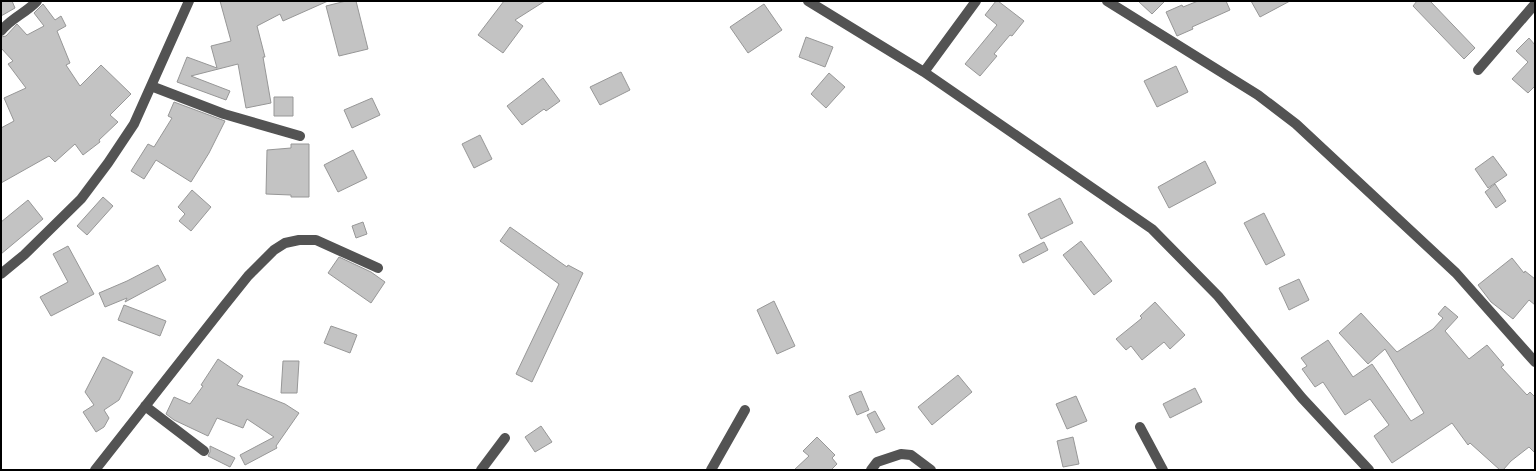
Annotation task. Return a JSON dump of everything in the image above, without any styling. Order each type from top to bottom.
[{"type":"street","points":[[1,31],[8,23],[31,8],[37,1]]},
{"type":"street","points":[[1,274],[24,256],[81,199],[134,124],[189,1]]},
{"type":"street","points":[[808,1],[924,72],[1152,228],[1218,296],[1302,398],[1369,470]]},
{"type":"street","points":[[924,72],[976,1]]},
{"type":"street","points":[[1107,1],[1258,95],[1296,124],[1456,273],[1535,362]]},
{"type":"street","points":[[1478,70],[1535,4]]},
{"type":"street","points":[[151,86],[224,114],[300,136]]},
{"type":"street","points":[[95,470],[243,282],[274,250],[285,243],[299,240],[316,240],[378,268]]},
{"type":"street","points":[[145,406],[204,450]]},
{"type":"street","points":[[711,470],[745,410]]},
{"type":"street","points":[[1140,427],[1163,470]]},
{"type":"street","points":[[481,470],[505,438]]},
{"type":"street","points":[[870,470],[877,462],[901,454],[911,455],[931,470]]},
{"type":"building","points":[[1,1],[12,1],[15,8],[1,16]]},
{"type":"building","points":[[220,1],[328,1],[283,21],[280,14],[257,26],[265,57],[263,57],[271,103],[246,108],[238,64],[191,76],[230,91],[226,100],[177,82],[187,57],[217,68],[211,46],[231,41]]},
{"type":"building","points":[[346,1],[356,1],[368,49],[339,56],[326,6]]},
{"type":"building","points":[[504,1],[545,1],[515,20],[523,26],[503,53],[478,35]]},
{"type":"building","points":[[996,1],[1024,21],[1012,36],[1010,35],[994,54],[997,56],[980,76],[965,64],[997,25],[985,15]]},
{"type":"building","points":[[1138,1],[1165,1],[1152,14]]},
{"type":"building","points":[[1198,1],[1226,1],[1230,10],[1192,27],[1193,29],[1177,36],[1166,12],[1182,5],[1183,7]]},
{"type":"building","points":[[1251,1],[1290,1],[1260,17]]},
{"type":"building","points":[[1417,1],[1430,1],[1475,48],[1464,59],[1413,6]]},
{"type":"building","points":[[43,4],[55,20],[61,16],[66,26],[57,31],[70,63],[66,65],[80,86],[101,65],[131,94],[110,115],[118,122],[99,140],[100,142],[83,155],[75,144],[55,162],[49,156],[1,183],[1,128],[14,121],[4,98],[26,88],[8,64],[13,61],[1,48],[1,37],[6,36],[17,24],[27,35],[44,26],[34,13]]},
{"type":"building","points":[[764,4],[782,30],[748,53],[730,27]]},
{"type":"building","points":[[806,37],[833,47],[825,67],[799,57]]},
{"type":"building","points":[[1529,38],[1535,45],[1535,86],[1528,93],[1512,79],[1528,62],[1516,51]]},
{"type":"building","points":[[1176,66],[1188,92],[1157,107],[1144,81]]},
{"type":"building","points":[[621,72],[630,90],[600,105],[590,87]]},
{"type":"building","points":[[829,73],[845,87],[826,108],[811,94]]},
{"type":"building","points":[[543,78],[560,101],[546,111],[544,109],[522,125],[507,106]]},
{"type":"building","points":[[274,97],[293,97],[293,116],[274,116]]},
{"type":"building","points":[[372,98],[380,115],[352,128],[344,110]]},
{"type":"building","points":[[174,102],[225,121],[209,153],[191,182],[156,160],[144,179],[131,171],[148,144],[154,147],[172,118],[168,116]]},
{"type":"building","points":[[480,135],[492,159],[474,168],[462,144]]},
{"type":"building","points":[[291,144],[309,144],[309,197],[291,197],[291,195],[266,194],[267,150],[291,148]]},
{"type":"building","points":[[353,150],[367,178],[338,192],[324,165]]},
{"type":"building","points":[[1493,156],[1507,175],[1488,188],[1475,169]]},
{"type":"building","points":[[1205,161],[1216,183],[1169,208],[1158,187]]},
{"type":"building","points":[[1495,184],[1506,201],[1496,208],[1485,192]]},
{"type":"building","points":[[192,190],[211,207],[191,231],[179,221],[185,214],[178,207]]},
{"type":"building","points":[[103,197],[113,206],[87,235],[77,226]]},
{"type":"building","points":[[1060,198],[1073,223],[1041,239],[1028,214]]},
{"type":"building","points":[[28,200],[43,219],[1,254],[1,222]]},
{"type":"building","points":[[1264,213],[1285,255],[1266,265],[1244,223]]},
{"type":"building","points":[[363,222],[367,234],[356,238],[352,226]]},
{"type":"building","points":[[510,227],[567,267],[568,265],[583,273],[532,382],[516,374],[559,284],[500,241]]},
{"type":"building","points":[[1081,241],[1112,281],[1094,295],[1063,255]]},
{"type":"building","points":[[1044,242],[1048,250],[1023,263],[1019,255]]},
{"type":"building","points":[[68,246],[94,294],[51,316],[40,297],[68,282],[53,254]]},
{"type":"building","points":[[339,257],[371,272],[385,282],[371,303],[328,273]]},
{"type":"building","points":[[1512,258],[1524,273],[1525,271],[1535,279],[1535,305],[1529,300],[1513,319],[1491,302],[1478,285]]},
{"type":"building","points":[[158,265],[166,280],[125,302],[127,298],[105,307],[99,293]]},
{"type":"building","points":[[1299,279],[1309,300],[1289,310],[1279,288]]},
{"type":"building","points":[[774,301],[795,346],[777,354],[757,310]]},
{"type":"building","points":[[1155,302],[1185,335],[1170,349],[1164,342],[1142,360],[1131,346],[1126,350],[1116,339],[1142,318],[1140,316]]},
{"type":"building","points":[[124,305],[166,321],[160,336],[118,320]]},
{"type":"building","points":[[1445,306],[1458,317],[1445,331],[1469,359],[1487,345],[1504,365],[1501,367],[1527,395],[1530,392],[1535,397],[1535,453],[1529,447],[1511,461],[1503,470],[1500,470],[1470,443],[1468,445],[1452,423],[1392,463],[1374,436],[1389,425],[1370,399],[1345,415],[1323,382],[1315,387],[1302,369],[1307,366],[1301,358],[1328,340],[1353,377],[1372,364],[1411,421],[1424,413],[1385,349],[1368,364],[1339,333],[1361,313],[1397,352],[1433,329],[1443,318],[1438,314]]},
{"type":"building","points":[[331,326],[357,335],[350,353],[324,343]]},
{"type":"building","points":[[103,357],[133,372],[119,400],[104,410],[109,418],[104,427],[96,432],[83,412],[94,405],[85,392]]},
{"type":"building","points":[[218,359],[243,376],[237,385],[285,404],[299,413],[276,446],[277,448],[245,465],[240,455],[274,437],[247,419],[243,428],[217,418],[208,436],[174,420],[166,414],[174,397],[190,404],[203,386],[201,385]]},
{"type":"building","points":[[283,361],[299,361],[297,393],[281,393]]},
{"type":"building","points":[[958,375],[972,392],[932,425],[918,407]]},
{"type":"building","points":[[1195,388],[1202,402],[1170,418],[1163,404]]},
{"type":"building","points":[[861,391],[869,410],[857,415],[849,396]]},
{"type":"building","points":[[1076,396],[1087,421],[1067,429],[1056,404]]},
{"type":"building","points":[[875,411],[885,429],[876,433],[867,415]]},
{"type":"building","points":[[541,426],[552,442],[535,452],[525,437]]},
{"type":"building","points":[[817,437],[835,455],[832,458],[837,464],[831,470],[794,470],[809,456],[803,451]]},
{"type":"building","points":[[1073,437],[1079,464],[1063,467],[1057,441]]},
{"type":"building","points":[[210,446],[235,458],[230,467],[208,456]]}]
